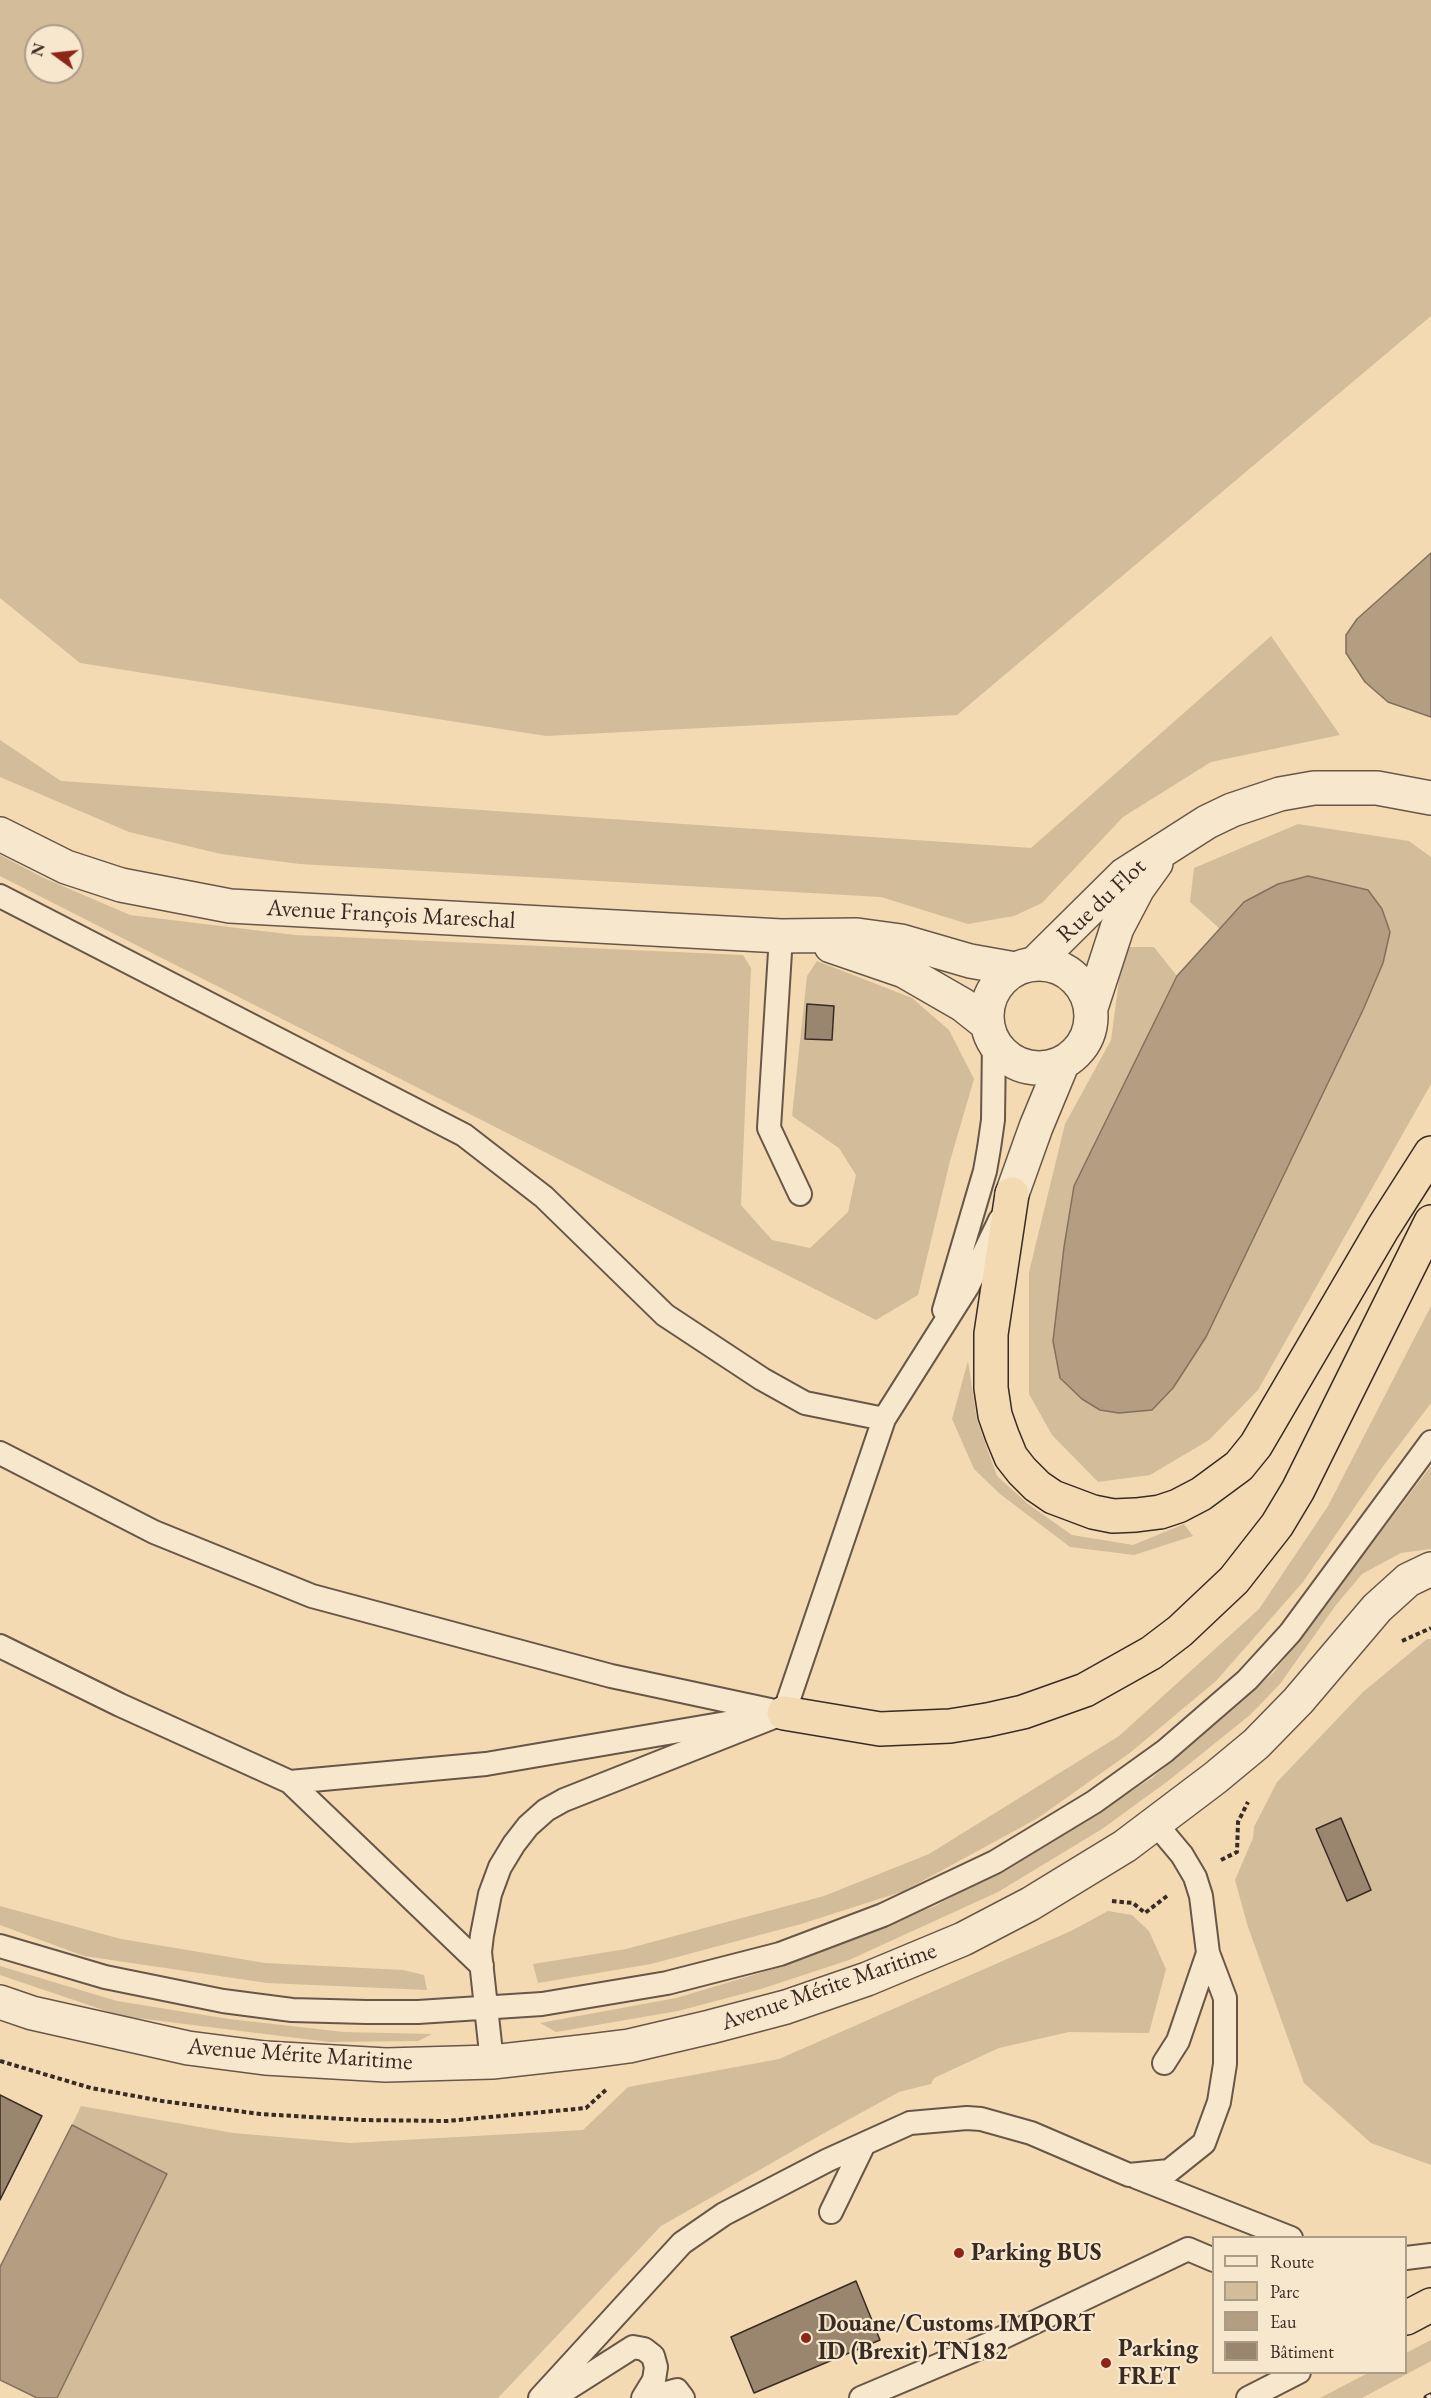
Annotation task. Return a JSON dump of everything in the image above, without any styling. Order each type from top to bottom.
[{"type":"highway","points":[[1012,1194],[991,1334],[991,1388],[995,1415],[1002,1435],[1011,1456],[1022,1470],[1037,1486],[1053,1497],[1093,1512],[1113,1516],[1136,1515],[1160,1512],[1178,1506],[1222,1480],[1245,1459],[1272,1420],[1383,1228],[1431,1153]]},
{"type":"highway","points":[[784,1713],[880,1729],[950,1726],[987,1720],[1023,1712],[1085,1690],[1151,1653],[1180,1631],[1234,1580],[1277,1525],[1293,1499],[1431,1222]]},
{"type":"highway","points":[[1407,2317],[1431,2305]]},
{"type":"street","name":"Rue du Flot","points":[[1025,966],[1141,862],[1207,822],[1232,810],[1280,794],[1343,787],[1377,788],[1431,798]]},
{"type":"street","name":"Avenue François Mareschal","points":[[0,834],[66,867],[92,876],[159,894],[230,906],[788,936],[839,933],[880,938],[982,964],[1025,966]]},
{"type":"street","name":"Rue du Flot","points":[[1091,1008],[1100,975],[1122,917],[1150,870],[1173,843]]},
{"type":"street","name":"Avenue François Mareschal","points":[[788,936],[832,946],[904,971],[963,1005],[990,1033]]},
{"type":"street","points":[[1054,965],[1071,975],[1084,989],[1091,1008],[1090,1027],[1078,1050],[1063,1062],[1044,1068],[1024,1066],[1007,1057],[990,1033],[988,1004],[992,992],[1000,981],[1025,966],[1054,965]]},
{"type":"street","points":[[1012,1194],[1063,1062]]},
{"type":"street","name":"Avenue Mérite Maritime","points":[[0,2002],[32,2013],[111,2032],[224,2054],[346,2064],[423,2065],[492,2062],[590,2051],[648,2041],[786,2007],[934,1953],[1030,1904],[1117,1851],[1156,1824],[1256,1744],[1298,1701],[1366,1620],[1408,1580],[1431,1569]]},
{"type":"street","points":[[1395,1592],[1412,1589],[1431,1592]]},
{"type":"lane","points":[[0,896],[464,1135],[544,1197],[665,1315],[762,1379],[805,1403],[884,1419]]},
{"type":"lane","points":[[788,936],[769,1128],[800,1194]]},
{"type":"lane","points":[[933,1343],[958,1266],[989,1148],[993,1119],[990,1033]]},
{"type":"lane","points":[[492,2062],[481,1959],[484,1917],[501,1867],[521,1835],[546,1810],[564,1800],[784,1713],[884,1419],[968,1286],[1012,1194]]},
{"type":"lane","points":[[0,1946],[105,1977],[257,2006],[325,2012],[418,2012],[542,2004],[632,1990],[711,1974],[780,1954],[883,1915],[955,1882],[1033,1840],[1094,1802],[1165,1751],[1247,1680],[1290,1633],[1431,1442]]},
{"type":"lane","points":[[0,1453],[154,1532],[312,1596],[611,1676],[784,1713]]},
{"type":"lane","points":[[0,1646],[120,1705],[290,1782],[481,1959]]},
{"type":"lane","points":[[290,1782],[486,1764],[784,1713]]},
{"type":"lane","points":[[1129,2175],[1169,2171],[1204,2143],[1220,2102],[1225,2064],[1224,1998],[1208,1953],[1201,1896],[1195,1876],[1182,1855],[1156,1824]]},
{"type":"lane","points":[[1164,2063],[1178,2041],[1208,1953]]},
{"type":"lane","points":[[540,2398],[682,2243],[724,2214],[828,2160],[910,2124],[967,2118],[981,2119],[1031,2133],[1129,2175],[1287,2236]]},
{"type":"lane","points":[[831,2212],[864,2144]]},
{"type":"lane","points":[[861,2398],[989,2344],[1188,2249],[1212,2259]]},
{"type":"lane","points":[[1407,2258],[1431,2255]]},
{"type":"lane","points":[[553,2398],[633,2347],[644,2349],[653,2356],[656,2367],[654,2380],[643,2398]]},
{"type":"lane","points":[[1248,2398],[1297,2374]]},
{"type":"lane","points":[[648,2398],[677,2390],[683,2398]]},
{"type":"path","points":[[0,2061],[91,2088]]},
{"type":"green space","points":[[0,0],[1431,0],[1431,316],[957,715],[546,736],[80,663],[0,598]]},
{"type":"green space","points":[[1271,636],[1340,735],[1211,762],[1123,817],[1042,903],[1014,916],[968,924],[881,897],[300,864],[221,854],[129,832],[0,777],[0,740],[61,781],[1031,848]]},
{"type":"green space","points":[[1298,824],[1409,841],[1431,857],[1431,1084],[1258,1390],[1209,1440],[1150,1475],[1098,1482],[1052,1435],[1029,1394],[1029,1272],[1065,1124],[1111,1040],[1121,965],[1130,947],[1154,947],[1177,976],[1220,929],[1190,902],[1194,868]]},
{"type":"green space","points":[[0,855],[44,878],[130,915],[295,935],[743,955],[751,968],[741,1205],[772,1240],[810,1248],[848,1212],[856,1175],[839,1148],[792,1116],[807,976],[817,961],[912,998],[949,1030],[974,1079],[950,1161],[918,1295],[876,1320],[0,876]]},
{"type":"green space","points":[[1431,1306],[1431,1403],[1381,1469],[1303,1582],[1216,1681],[1131,1752],[1038,1818],[904,1891],[801,1924],[651,1964],[538,1983],[533,1964],[626,1949],[824,1896],[929,1854],[1119,1736],[1259,1609],[1328,1506]]},
{"type":"green space","points":[[968,1361],[977,1420],[997,1476],[1028,1504],[1072,1535],[1133,1545],[1184,1524],[1193,1536],[1134,1555],[1070,1547],[1000,1494],[974,1469],[952,1419]]},
{"type":"green space","points":[[1431,1466],[1431,1549],[1401,1553],[1362,1574],[1336,1605],[1280,1684],[1250,1715],[1168,1781],[1102,1829],[998,1892],[849,1960],[761,1989],[678,2011],[556,2032],[540,2023],[676,1998],[770,1970],[935,1906],[1026,1857],[1152,1778],[1274,1672]]},
{"type":"green space","points":[[1427,1639],[1431,1639],[1431,2165],[1371,2143],[1304,2083],[1248,1927],[1235,1880],[1253,1838],[1254,1827],[1277,1782],[1363,1692]]},
{"type":"green space","points":[[0,1906],[121,1939],[265,1963],[403,1970],[424,1975],[427,1990],[267,1983],[84,1956],[0,1925]]},
{"type":"green space","points":[[1108,1911],[1132,1915],[1149,1931],[1166,1969],[1149,2033],[1069,2032],[999,2048],[934,2078],[931,2084],[899,2092],[826,2132],[661,2226],[498,2398],[57,2398],[167,2175],[72,2125],[81,2106],[233,2133],[350,2143],[583,2130],[628,2087],[779,2059],[1071,1931]]},
{"type":"green space","points":[[0,1966],[117,2001],[229,2019],[344,2032],[432,2034],[418,2041],[329,2042],[121,2016],[0,1975]]},
{"type":"green space","points":[[1431,2340],[1431,2361],[1407,2374],[1407,2352]]},
{"type":"green space","points":[[1366,2374],[1407,2374],[1362,2398],[1320,2398]]},
{"type":"water","points":[[1431,553],[1431,717],[1388,702],[1365,682],[1346,653],[1346,635],[1357,619]]},
{"type":"water","points":[[1308,876],[1368,890],[1382,909],[1390,932],[1383,963],[1363,1010],[1206,1337],[1173,1388],[1152,1410],[1119,1413],[1100,1410],[1082,1399],[1060,1378],[1053,1341],[1074,1186],[1177,976],[1244,902],[1278,884]]},
{"type":"water","points":[[72,2125],[167,2174],[57,2398],[37,2398],[0,2380],[0,2267]]},
{"type":"building","points":[[807,1004],[834,1006],[832,1040],[805,1039]]},
{"type":"building","points":[[1341,1818],[1371,1890],[1347,1901],[1316,1829]]},
{"type":"building","points":[[0,2095],[42,2116],[0,2200]]},
{"type":"building","name":"Douane/Customs IMPORT ID (Brexit) TN182","points":[[856,2281],[880,2340],[754,2393],[731,2337]]},
{"type":"railway","points":[[1427,2398],[1431,2396]]},
{"type":"place","name":"Parking BUS","points":[[959,2253]]},
{"type":"place","name":"Douane/Customs IMPORT ID (Brexit) TN182","points":[[806,2338]]},
{"type":"place","name":"Parking FRET","points":[[1106,2363]]}]
